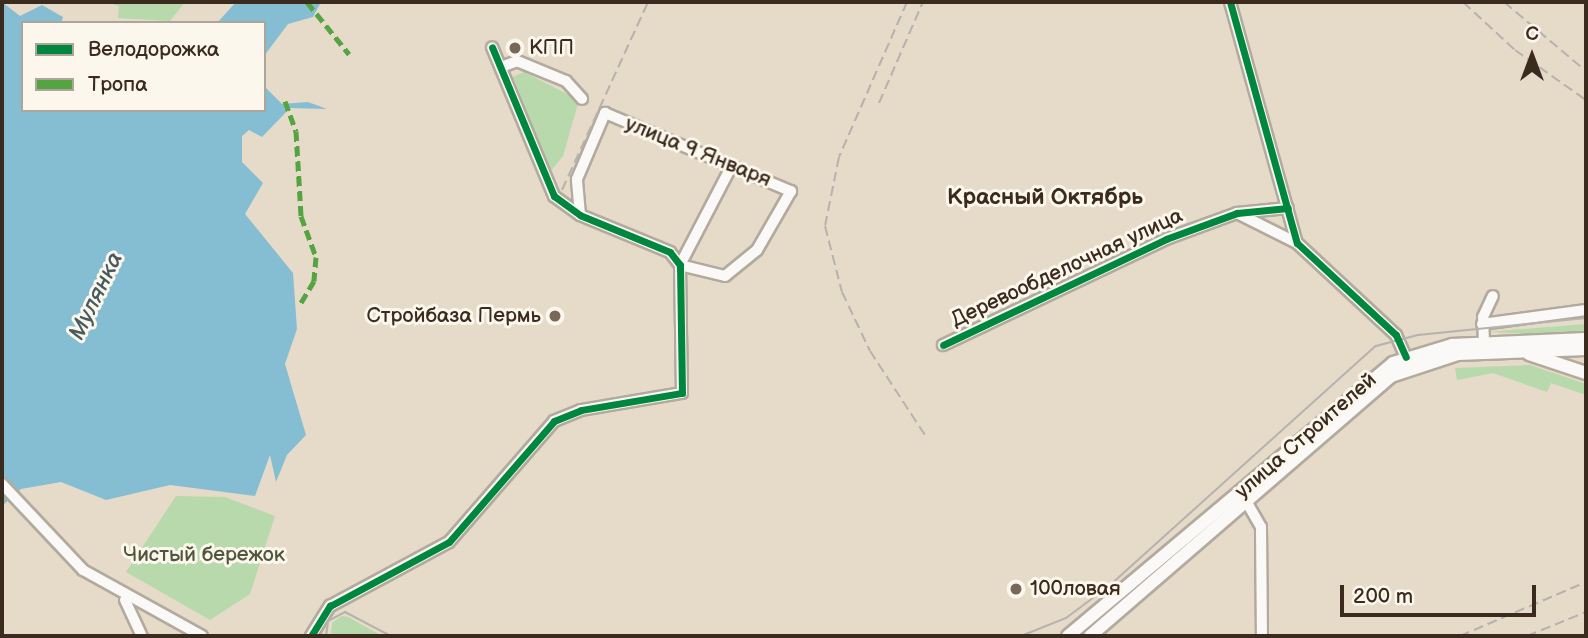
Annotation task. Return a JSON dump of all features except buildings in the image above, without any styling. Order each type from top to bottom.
[{"type":"main road","name":"улица Строителей","points":[[1068,636],[1160,564],[1360,384],[1408,362],[1484,343],[1586,340]]},
{"type":"main road","name":"улица Строителей","points":[[1090,636],[1359,399],[1408,362],[1458,354],[1586,349]]},
{"type":"main road","points":[[1519,351],[1586,373]]},
{"type":"street","points":[[1230,2],[1297,243]]},
{"type":"street","points":[[492,47],[504,66],[545,182],[580,215],[670,253],[680,265]]},
{"type":"street","points":[[504,66],[515,60],[566,81],[582,99]]},
{"type":"street","name":"улица 9 Января","points":[[580,215],[577,179],[605,113],[730,169],[791,191],[757,250],[722,277],[680,265]]},
{"type":"street","points":[[312,636],[330,606],[449,542],[554,421],[581,410],[677,398],[684,380],[680,265],[730,169]]},
{"type":"street","name":"Деревообделочная улица","points":[[943,345],[1114,262],[1237,213],[1288,208]]},
{"type":"street","points":[[1237,213],[1297,243],[1396,335],[1408,362]]},
{"type":"street","points":[[1484,343],[1482,324],[1493,296]]},
{"type":"street","points":[[1482,324],[1586,310]]},
{"type":"street","points":[[2,484],[68,558],[108,586],[134,609],[142,636]]},
{"type":"street","points":[[1246,500],[1261,527],[1262,636]]},
{"type":"street","points":[[108,586],[202,636]]},
{"type":"green space","points":[[107,2],[185,2],[170,21],[118,18],[119,6]]},
{"type":"green space","points":[[524,72],[579,100],[563,156],[550,172],[513,77]]},
{"type":"green space","points":[[1586,324],[1586,330],[1557,335],[1487,332]]},
{"type":"green space","points":[[1530,365],[1586,384],[1586,395],[1551,383],[1547,392],[1493,373],[1457,380],[1455,368]]},
{"type":"green space","name":"Чистый бережок","points":[[176,496],[225,497],[275,516],[250,594],[210,620],[126,572]]},
{"type":"green space","points":[[342,616],[382,636],[331,636],[332,623]]},
{"type":"water","name":"Мулянка","points":[[2,2],[20,16],[42,5],[63,17],[62,21],[21,21],[21,112],[266,112],[266,88],[282,104],[308,102],[327,109],[290,108],[262,137],[249,130],[242,136],[242,162],[263,183],[245,214],[293,273],[297,329],[285,364],[306,435],[287,455],[276,482],[270,455],[255,496],[170,485],[106,500],[61,482],[21,489],[2,506]]},
{"type":"water","points":[[236,2],[321,2],[313,17],[288,24],[266,53],[266,21],[219,21]]},
{"type":"tram line","points":[[1021,636],[1066,618],[1109,586],[1376,346],[1418,335],[1586,318]]},
{"type":"tram line","points":[[326,636],[328,621],[345,612],[391,636]]},
{"type":"railway","points":[[562,190],[648,2]]},
{"type":"railway","points":[[907,2],[839,157],[825,226],[842,292],[870,351],[925,435]]},
{"type":"railway","points":[[879,103],[923,2]]},
{"type":"railway","points":[[1463,2],[1515,50],[1586,100]]},
{"type":"railway","points":[[1504,2],[1586,71]]},
{"type":"railway","points":[[1460,636],[1586,582]]},
{"type":"railway","points":[[1527,636],[1586,612]]},
{"type":"marked path","points":[[307,2],[349,54]]},
{"type":"marked path","points":[[285,101],[296,131],[301,216],[316,257],[314,281],[301,303]]},
{"type":"cycle path","points":[[1230,2],[1297,243],[1396,335],[1406,357]]},
{"type":"cycle path","points":[[311,636],[330,606],[449,542],[554,421],[581,410],[682,393],[680,265],[670,252],[580,215],[554,196],[492,47]]},
{"type":"cycle path","points":[[943,345],[1166,239],[1237,213],[1288,208]]},
{"type":"place","name":"КПП","points":[[515,48]]},
{"type":"place","name":"Стройбаза Пермь","points":[[555,316]]},
{"type":"place","name":"100ловая","points":[[1016,589]]},
{"type":"district","name":"Красный Октябрь","points":[[1045,197]]}]
